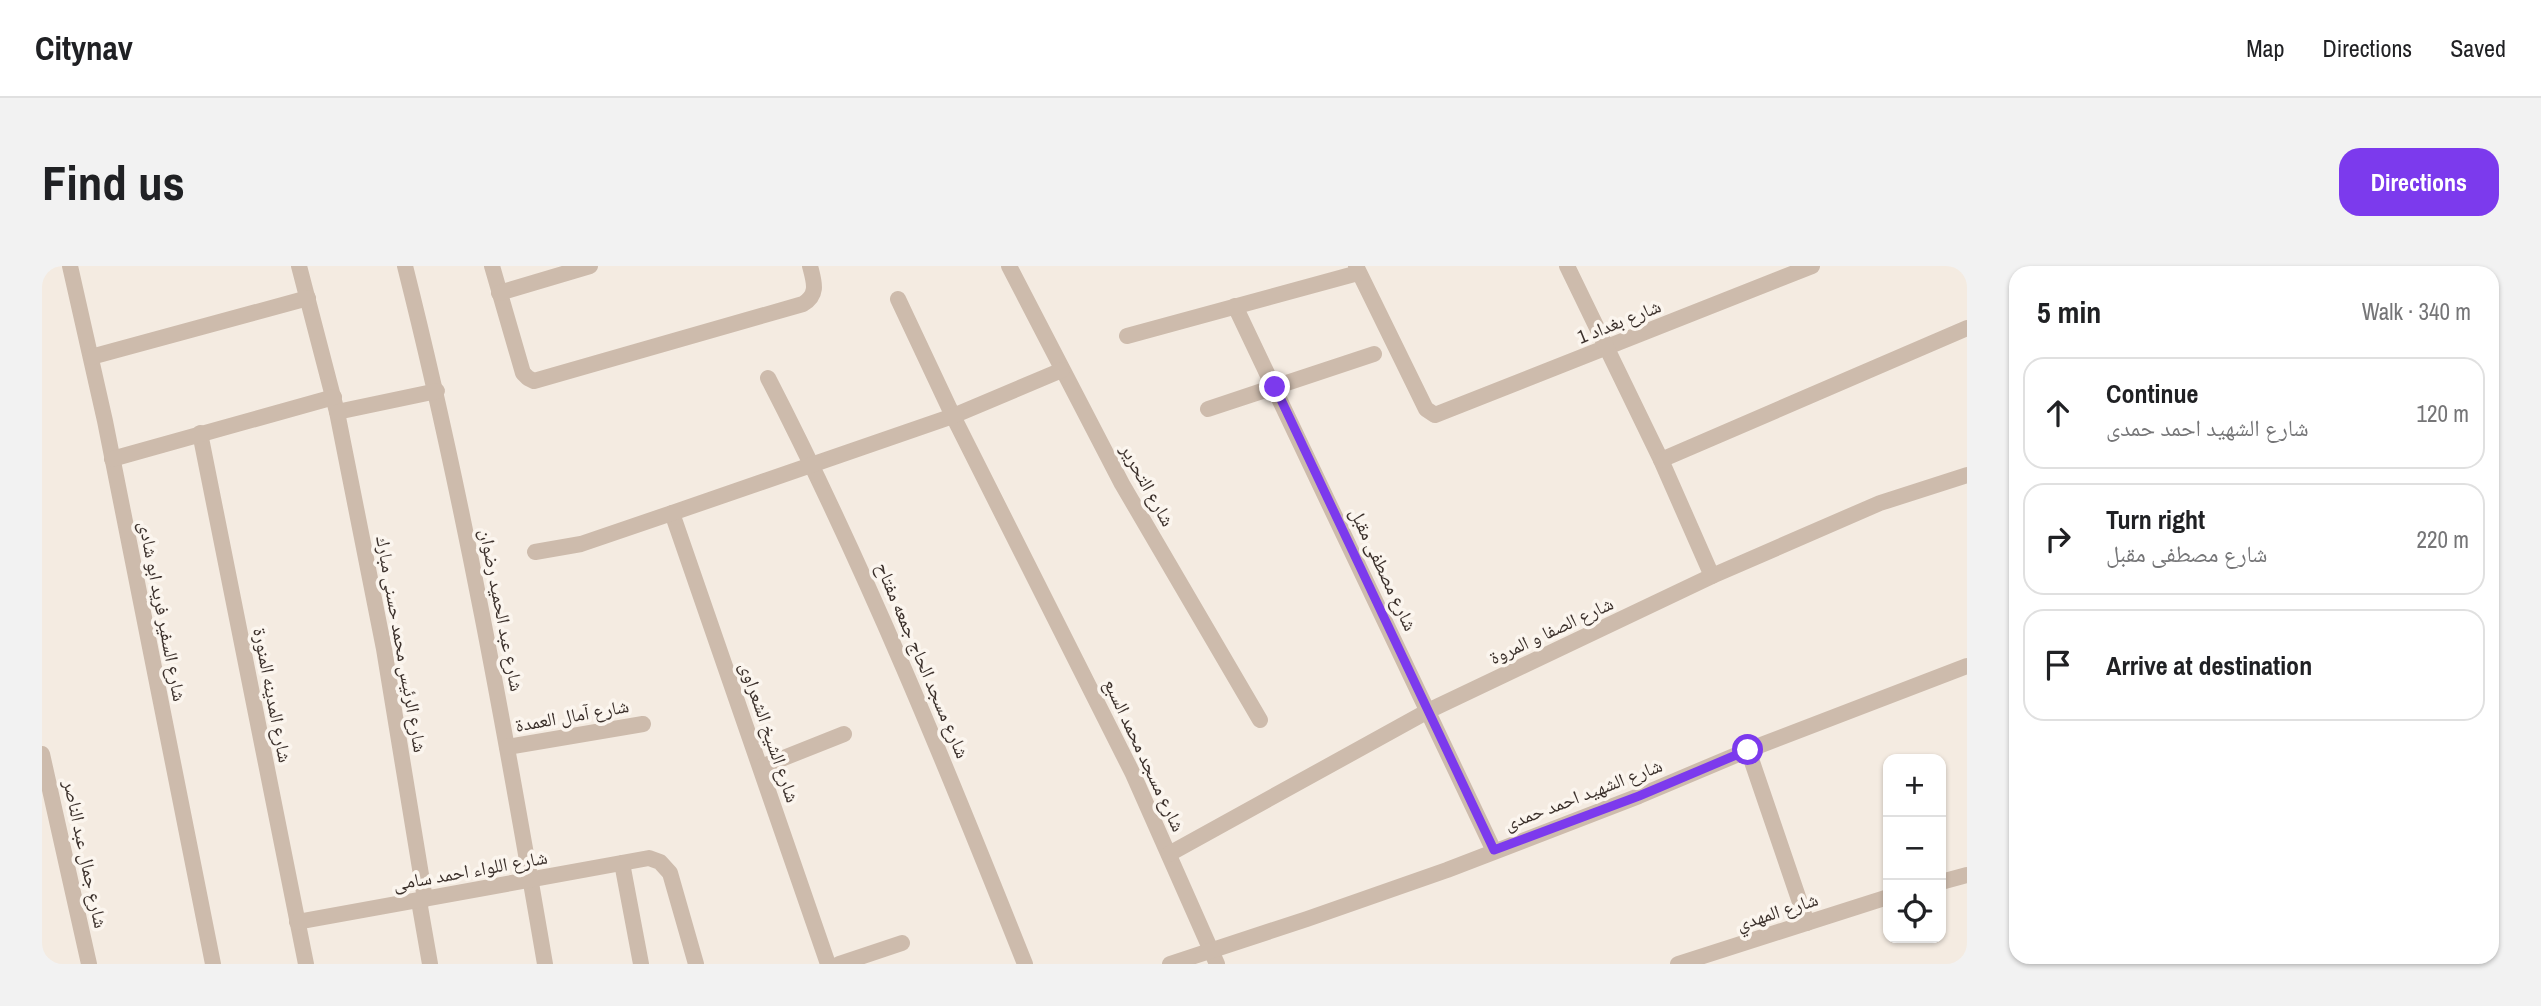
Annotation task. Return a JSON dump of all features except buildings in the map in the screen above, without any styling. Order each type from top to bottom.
[{"type":"street","name":"شارع السفير فريد ابو شادى","points":[[70,266],[112,459],[213,964]]},
{"type":"street","name":"شارع الرئيس محمد حسنى مبارك","points":[[299,266],[336,405],[384,649],[430,964]]},
{"type":"street","name":"شارع عبد الحميد رضوان","points":[[405,266],[437,391],[507,747],[545,964]]},
{"type":"street","points":[[492,266],[523,373],[534,381],[803,304],[809,300],[816,286],[810,266]]},
{"type":"street","points":[[499,293],[590,266]]},
{"type":"street","name":"شارع التحرير","points":[[1009,266],[1122,484],[1260,720]]},
{"type":"street","points":[[1567,266],[1661,460],[1712,576]]},
{"type":"street","name":"شارع بغداد 1","points":[[1357,269],[1426,409],[1435,415],[1812,266]]},
{"type":"street","points":[[1127,336],[1357,269]]},
{"type":"street","points":[[91,357],[308,299]]},
{"type":"street","name":"شارع مسجد محمد السبع","points":[[898,299],[953,416],[1133,774],[1214,958]]},
{"type":"street","name":"شارع مصطفى مقبل","points":[[1235,306],[1494,850]]},
{"type":"street","points":[[1661,460],[1967,328]]},
{"type":"street","points":[[1208,410],[1374,354]]},
{"type":"street","points":[[535,552],[581,544],[953,416],[1062,370]]},
{"type":"street","name":"شارع مسجد الحاج جمعه مفتاح","points":[[768,378],[812,464],[909,679],[1025,964]]},
{"type":"street","points":[[112,459],[200,433],[336,405],[437,391]]},
{"type":"street","name":"شارع المدينه المنورة","points":[[200,433],[306,964]]},
{"type":"street","name":"شارع الصفا و المروة","points":[[1168,855],[1428,711],[1712,576],[1880,503],[1967,475]]},
{"type":"street","name":"شارع الشيخ الشعراوى","points":[[672,513],[828,964]]},
{"type":"street","name":"شارع الشهيد احمد حمدى","points":[[1170,964],[1214,958],[1639,796],[1748,750],[1967,666]]},
{"type":"street","name":"شارع آمال العمدة","points":[[507,747],[643,724]]},
{"type":"street","points":[[761,767],[844,734]]},
{"type":"street","points":[[1748,750],[1807,923]]},
{"type":"street","name":"شارع جمال عبد الناصر","points":[[42,754],[89,964]]},
{"type":"street","name":"شارع اللواء احمد سامى","points":[[297,922],[649,858],[660,862],[670,873],[696,964]]},
{"type":"street","points":[[622,863],[640,964]]},
{"type":"street","points":[[1946,881],[1967,875]]},
{"type":"street","name":"شارع المهدي","points":[[1678,964],[1883,899]]},
{"type":"street","points":[[839,964],[902,943]]},
{"type":"route","points":[[1275,387],[1494,850],[1639,796],[1748,750]]}]
